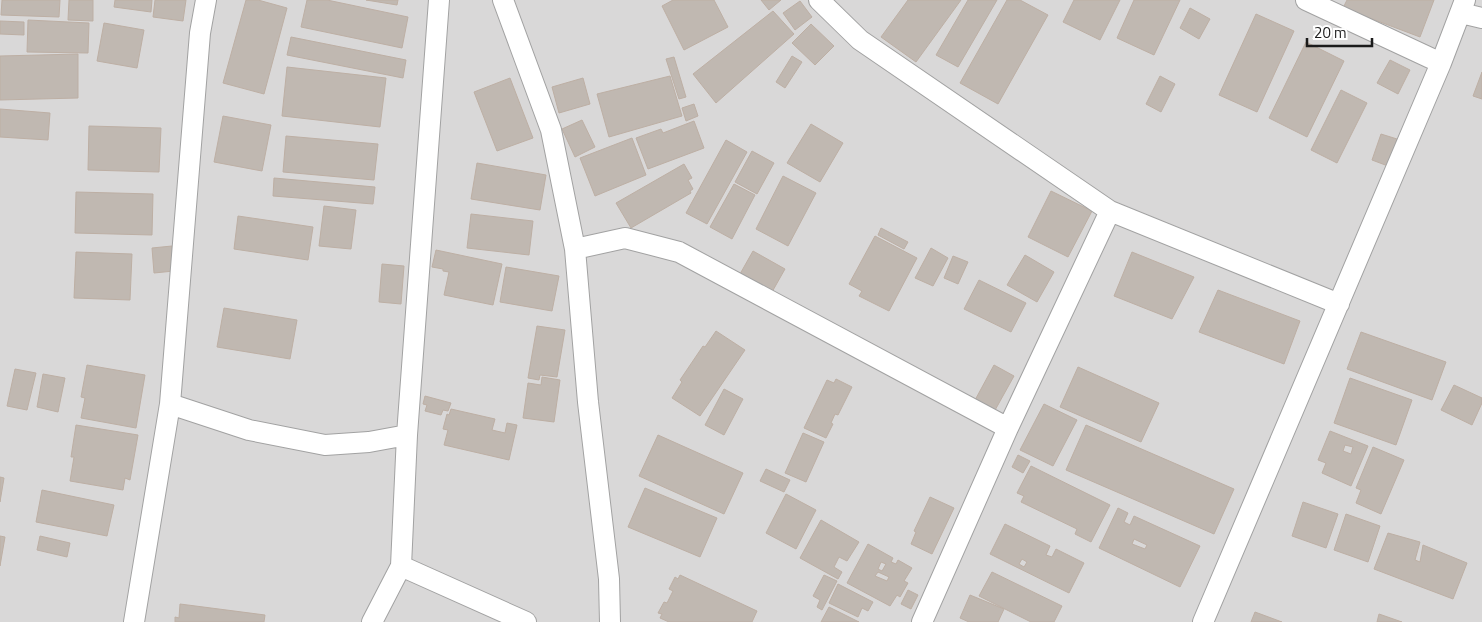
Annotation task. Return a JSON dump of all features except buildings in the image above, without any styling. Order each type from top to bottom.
[{"type":"street","points":[[134,622],[170,404],[200,33],[206,0]]},
{"type":"street","points":[[372,622],[401,566],[407,435],[439,0]]},
{"type":"street","points":[[502,0],[550,130],[576,249],[588,402],[609,579],[610,622]]},
{"type":"street","points":[[819,0],[860,40],[1110,211],[1339,304]]},
{"type":"street","points":[[1306,0],[1441,63]]},
{"type":"street","points":[[1203,622],[1441,63],[1463,6],[1482,18]]},
{"type":"street","points":[[922,622],[1008,428],[1110,211]]},
{"type":"street","points":[[576,249],[625,238],[679,252],[1008,428]]},
{"type":"street","points":[[170,404],[248,430],[325,445],[369,442],[407,435]]},
{"type":"street","points":[[401,566],[526,622]]},
{"type":"shaded area","points":[[0,0],[1482,0],[1482,622],[0,622]]}]
